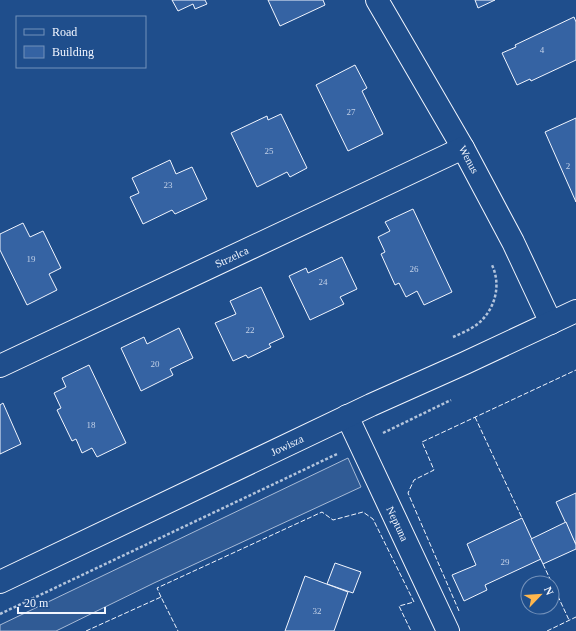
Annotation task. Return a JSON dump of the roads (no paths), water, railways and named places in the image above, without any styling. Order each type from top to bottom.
[{"type":"street","name":"Wenus","points":[[378,0],[463,148],[513,242],[552,323]]},
{"type":"street","name":"Strzelca","points":[[0,366],[463,148]]},
{"type":"street","name":"Jowisza","points":[[0,582],[347,416],[576,311]]},
{"type":"street","name":"Neptuna","points":[[347,416],[448,631]]}]
